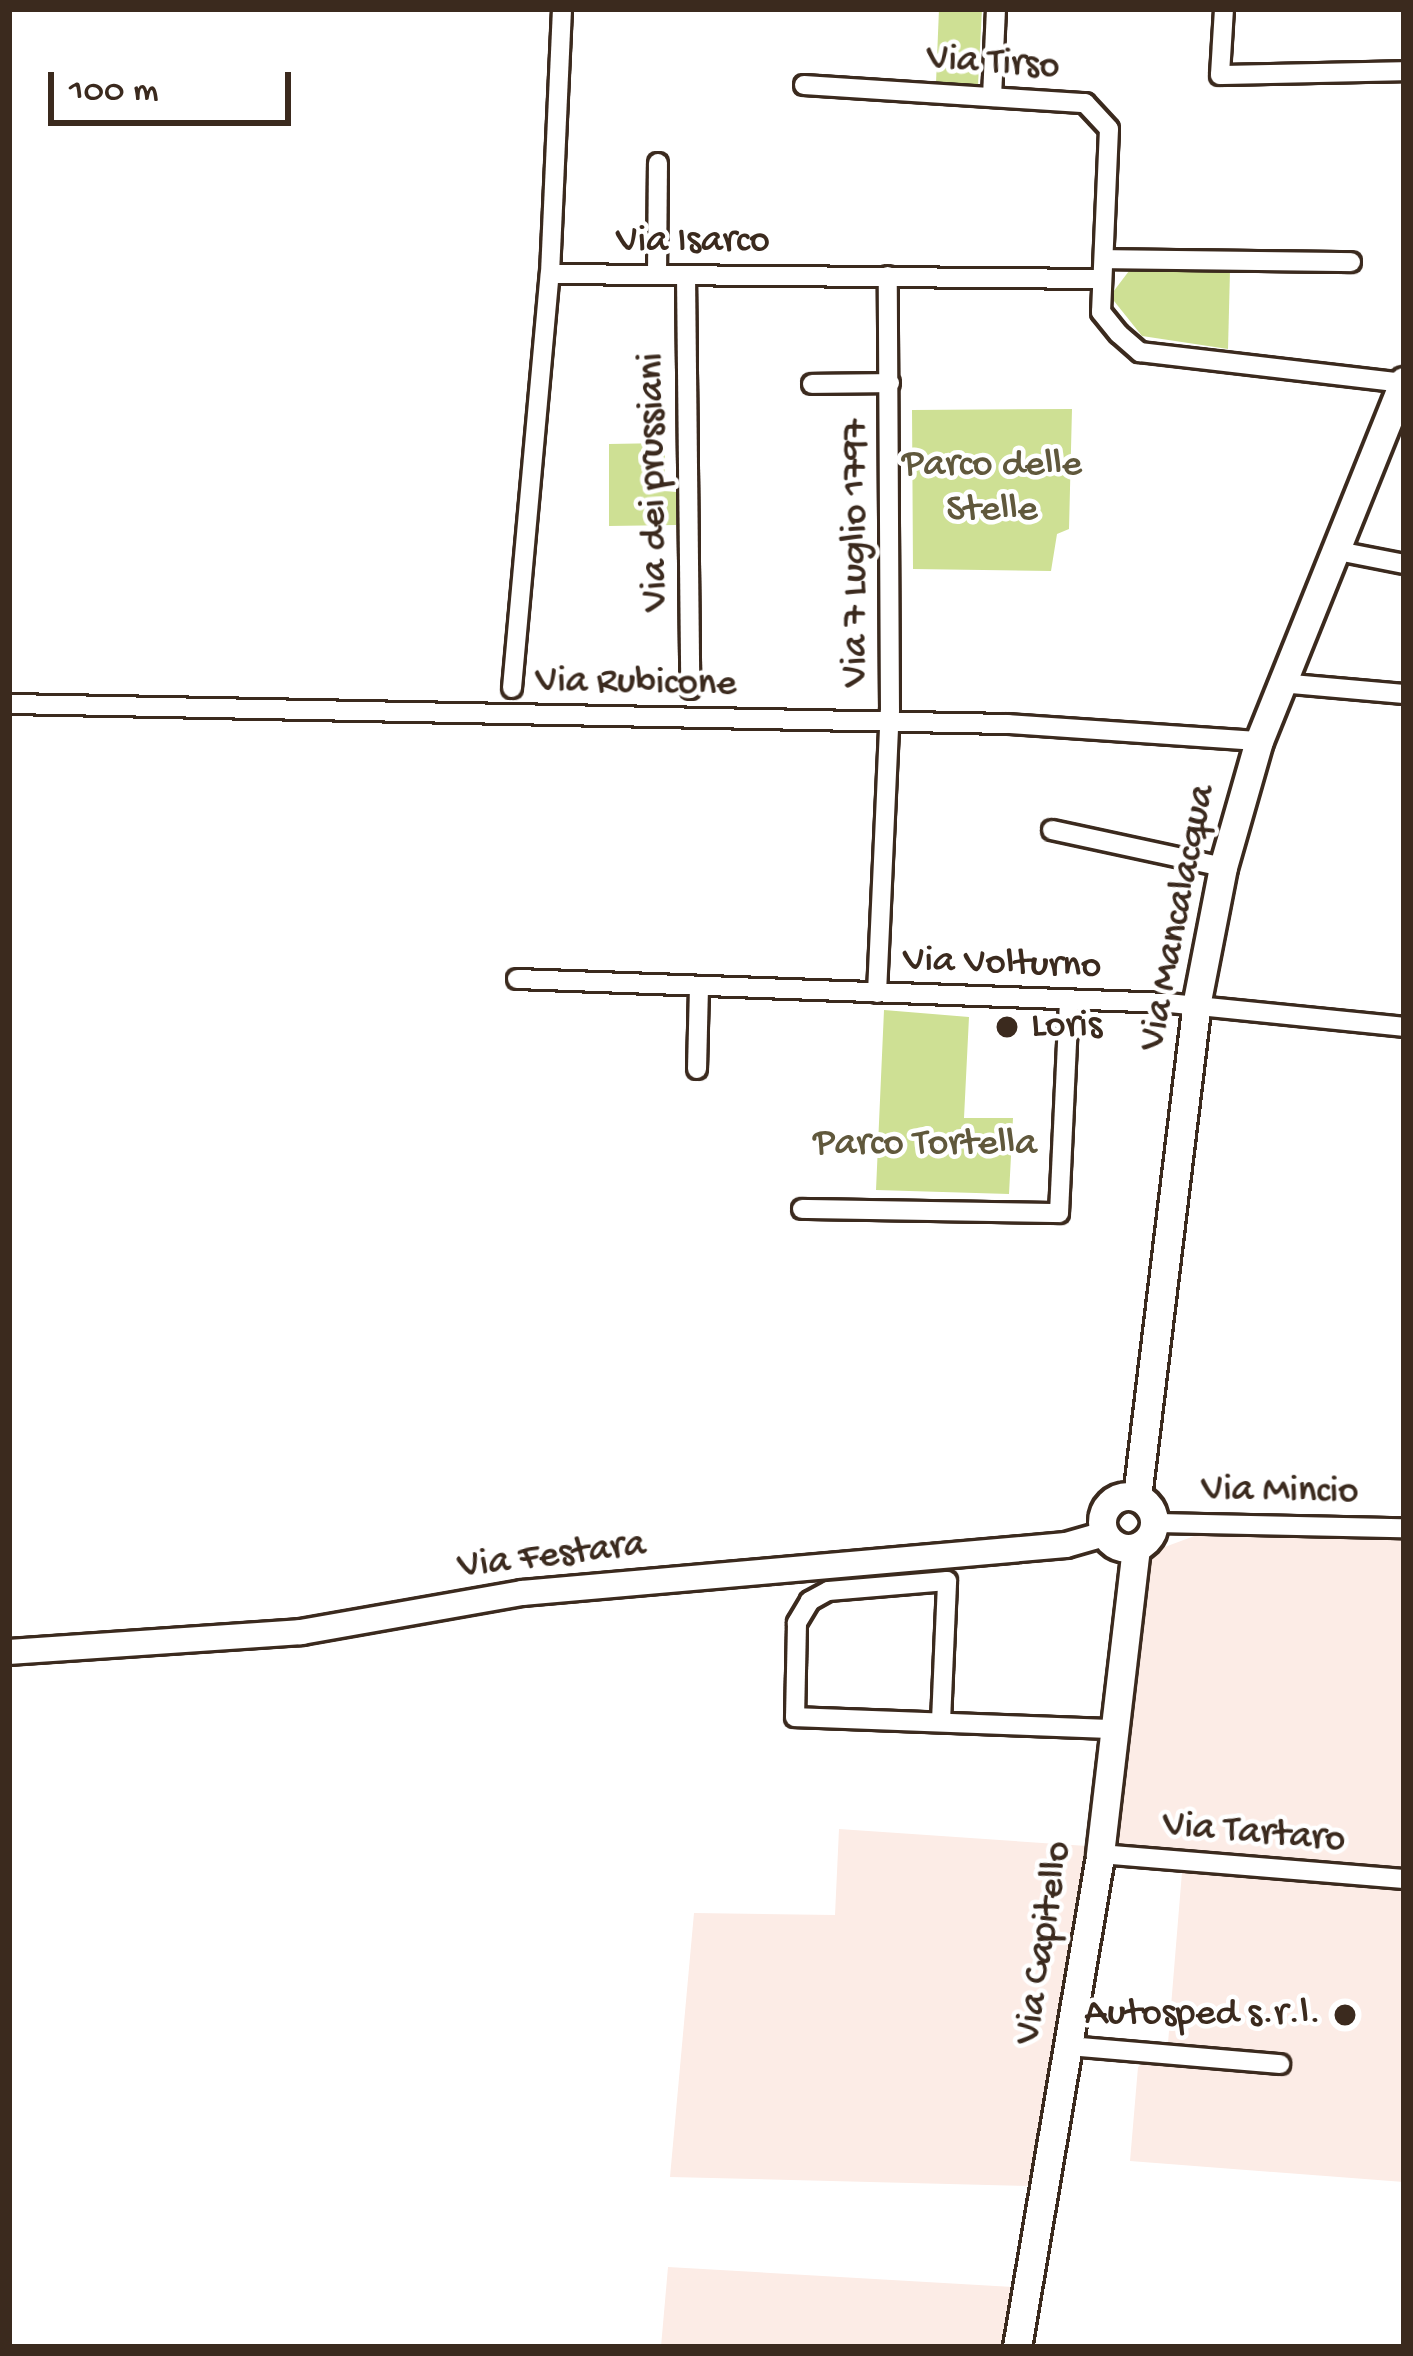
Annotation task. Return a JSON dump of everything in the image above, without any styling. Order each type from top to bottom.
[{"type":"main road","name":"Via Mancalacqua","points":[[1137,1497],[1196,1006],[1222,867],[1258,741],[1404,382]]},
{"type":"main road","points":[[1137,1497],[1155,1523],[1136,1548],[1117,1546],[1104,1534],[1105,1510],[1137,1497]]},
{"type":"main road","name":"Via Capitello","points":[[1017,2347],[1100,1854],[1136,1548]]},
{"type":"street","points":[[512,688],[550,274],[562,9]]},
{"type":"street","points":[[992,97],[996,9]]},
{"type":"street","points":[[1224,9],[1220,75],[1404,71]]},
{"type":"street","name":"Via Tirso","points":[[804,86],[1084,103],[1103,118],[1104,259]]},
{"type":"street","points":[[657,275],[658,163]]},
{"type":"street","points":[[1351,262],[1104,259],[1101,312],[1140,352],[1404,382]]},
{"type":"street","name":"Via Isarco","points":[[550,274],[1102,279]]},
{"type":"street","name":"Via dei prussiani","points":[[686,275],[690,689]]},
{"type":"street","name":"Via 7 Luglio 1797","points":[[889,276],[890,723]]},
{"type":"street","name":"Via 7 Luglio 1797","points":[[812,384],[890,383]]},
{"type":"street","points":[[1338,551],[1404,564]]},
{"type":"street","points":[[1281,683],[1404,694]]},
{"type":"street","name":"Via Rubicone","points":[[11,704],[890,723],[1258,741]]},
{"type":"street","name":"Via Volturno","points":[[877,993],[890,723]]},
{"type":"street","points":[[1052,830],[1222,867]]},
{"type":"street","name":"Via Volturno","points":[[517,979],[1196,1006],[1404,1027]]},
{"type":"street","points":[[697,1069],[700,986]]},
{"type":"street","points":[[802,1209],[1059,1213],[1069,1000]]},
{"type":"street","name":"Via Mincio","points":[[1155,1523],[1404,1528]]},
{"type":"street","name":"Via Festara","points":[[9,1652],[301,1632],[522,1592],[1066,1545],[1104,1534]]},
{"type":"street","points":[[941,1721],[947,1581],[828,1591],[810,1601],[797,1623],[795,1717],[1114,1729]]},
{"type":"street","name":"Via Tartaro","points":[[1100,1854],[1404,1879]]},
{"type":"street","points":[[1069,2046],[1280,2064]]},
{"type":"shaded area","points":[[1197,1535],[1404,1539],[1404,2182],[1130,2161],[1138,2067],[1168,2043],[1182,1872],[1112,1842],[1144,1580],[1154,1551]]},
{"type":"shaded area","points":[[839,1829],[1087,1846],[1031,2186],[670,2177],[694,1913],[835,1915]]},
{"type":"shaded area","points":[[668,2267],[1013,2287],[1001,2347],[661,2347]]},
{"type":"green space","points":[[939,9],[982,9],[978,85],[936,83]]},
{"type":"green space","points":[[1132,267],[1230,270],[1228,349],[1142,336],[1110,296]]},
{"type":"green space","name":"Parco delle Stelle","points":[[1072,409],[1069,529],[1057,534],[1051,571],[913,569],[912,410]]},
{"type":"green space","points":[[665,443],[665,491],[676,492],[676,525],[609,526],[609,444]]},
{"type":"green space","name":"Parco Tortella","points":[[884,1010],[969,1017],[964,1118],[1013,1118],[1009,1194],[876,1190]]},
{"type":"place","name":"Loris","points":[[1007,1027]]},
{"type":"place","name":"Autosped s.r.l.","points":[[1345,2015]]}]
